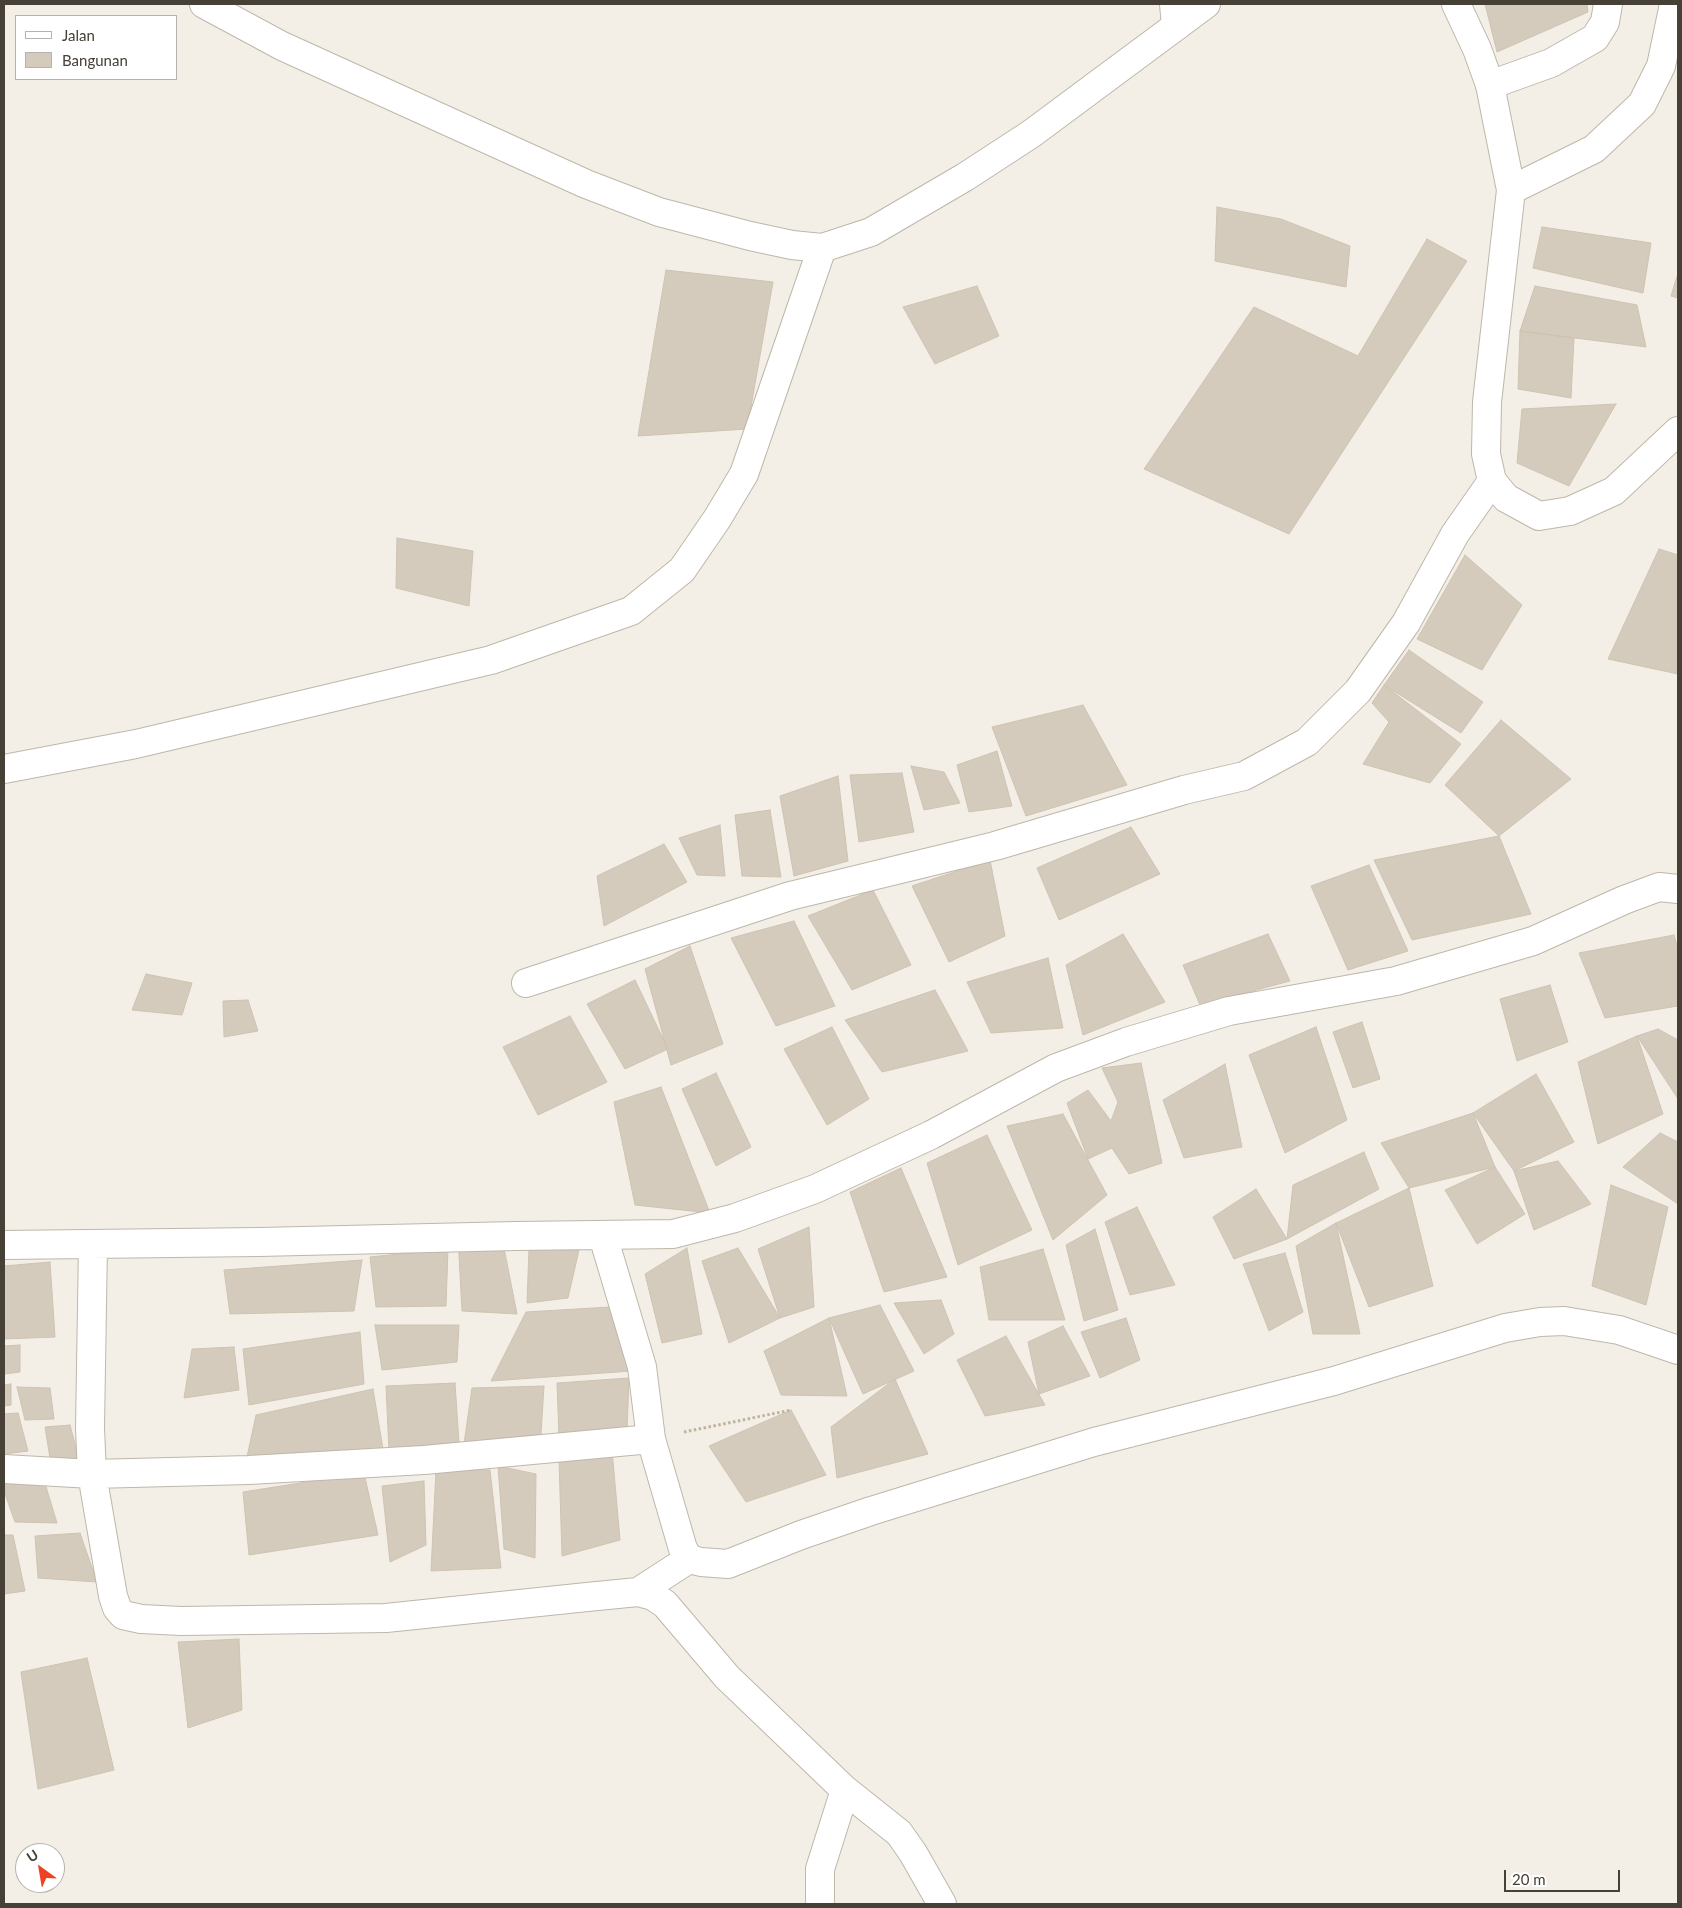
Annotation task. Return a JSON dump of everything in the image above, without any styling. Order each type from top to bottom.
[{"type":"street","points":[[204,4],[282,46],[586,184],[659,212],[792,245],[822,248],[871,232],[965,177],[1031,134],[1175,15],[1206,4]]},
{"type":"street","points":[[1456,4],[1477,49],[1490,85],[1511,190],[1487,402],[1486,454],[1492,481],[1506,498],[1539,516],[1570,511],[1614,491],[1678,431]]},
{"type":"street","points":[[1490,85],[1551,63],[1595,38],[1605,22],[1608,4]]},
{"type":"street","points":[[1511,190],[1594,149],[1642,104],[1661,66],[1674,4]]},
{"type":"street","points":[[4,768],[136,744],[491,660],[631,611],[682,570],[717,519],[744,474],[822,248]]},
{"type":"street","points":[[526,983],[790,896],[995,846],[1184,790],[1244,776],[1307,742],[1358,691],[1406,623],[1455,534],[1492,481]]},
{"type":"street","points":[[4,1245],[673,1234],[735,1218],[815,1189],[931,1135],[1056,1068],[1126,1042],[1229,1011],[1396,981],[1533,941],[1624,900],[1659,887],[1678,889]]},
{"type":"street","points":[[603,1236],[642,1367],[652,1438],[683,1549],[689,1559],[701,1562],[728,1564],[801,1535],[862,1514],[1094,1442],[1334,1381],[1505,1328],[1540,1322],[1564,1321],[1620,1330],[1678,1350]]},
{"type":"street","points":[[93,1244],[90,1428],[92,1474],[110,1577],[117,1608],[123,1615],[141,1619],[181,1621],[386,1618],[638,1592],[653,1596],[665,1604],[727,1677],[845,1790],[899,1833],[913,1852],[942,1904]]},
{"type":"street","points":[[4,1469],[92,1474],[249,1470],[424,1460],[652,1438]]},
{"type":"street","points":[[638,1592],[689,1559]]},
{"type":"street","points":[[820,1904],[820,1868],[845,1790]]},
{"type":"path","points":[[652,1438],[791,1410]]},
{"type":"building","points":[[1485,4],[1587,4],[1588,12],[1497,52]]},
{"type":"building","points":[[1217,207],[1281,219],[1350,246],[1346,287],[1215,261]]},
{"type":"building","points":[[1542,227],[1651,243],[1643,293],[1533,268]]},
{"type":"building","points":[[1427,239],[1467,261],[1289,534],[1144,469],[1254,307],[1358,356]]},
{"type":"building","points":[[666,270],[773,282],[747,429],[638,436]]},
{"type":"building","points":[[1678,273],[1678,298],[1671,296]]},
{"type":"building","points":[[977,286],[999,336],[935,364],[903,307]]},
{"type":"building","points":[[1535,286],[1637,305],[1646,347],[1520,331]]},
{"type":"building","points":[[1520,331],[1574,338],[1571,398],[1518,389]]},
{"type":"building","points":[[1616,404],[1569,486],[1517,463],[1522,409]]},
{"type":"building","points":[[397,538],[473,551],[469,606],[396,588]]},
{"type":"building","points":[[1659,549],[1678,555],[1678,674],[1608,659]]},
{"type":"building","points":[[1465,555],[1522,605],[1482,670],[1417,639]]},
{"type":"building","points":[[1409,650],[1483,702],[1461,733],[1384,685]]},
{"type":"building","points":[[1384,685],[1461,744],[1430,783],[1363,764],[1389,722],[1372,703]]},
{"type":"building","points":[[1083,705],[1127,785],[1026,816],[992,727]]},
{"type":"building","points":[[1501,720],[1571,779],[1499,836],[1445,785]]},
{"type":"building","points":[[997,751],[1012,806],[969,812],[957,765]]},
{"type":"building","points":[[911,766],[944,772],[960,803],[924,810]]},
{"type":"building","points":[[902,773],[914,832],[859,842],[850,775]]},
{"type":"building","points":[[838,776],[848,861],[794,876],[780,796]]},
{"type":"building","points":[[770,810],[781,877],[742,876],[735,815]]},
{"type":"building","points":[[720,825],[725,876],[697,875],[679,838]]},
{"type":"building","points":[[1131,827],[1160,874],[1059,920],[1037,868]]},
{"type":"building","points":[[1499,836],[1531,914],[1412,940],[1374,860]]},
{"type":"building","points":[[664,844],[687,882],[604,926],[597,876]]},
{"type":"building","points":[[990,860],[1005,936],[949,962],[912,886]]},
{"type":"building","points":[[1369,865],[1408,951],[1348,970],[1311,886]]},
{"type":"building","points":[[873,890],[911,965],[852,990],[808,916]]},
{"type":"building","points":[[794,921],[835,1006],[776,1026],[731,938]]},
{"type":"building","points":[[1123,934],[1165,1002],[1083,1035],[1066,965]]},
{"type":"building","points":[[1268,934],[1290,981],[1200,1005],[1183,965]]},
{"type":"building","points":[[1674,935],[1678,949],[1678,1006],[1605,1018],[1579,953]]},
{"type":"building","points":[[690,946],[723,1044],[671,1065],[645,969]]},
{"type":"building","points":[[1048,958],[1063,1028],[991,1033],[967,982]]},
{"type":"building","points":[[146,974],[192,983],[182,1015],[132,1010]]},
{"type":"building","points":[[635,980],[668,1049],[625,1069],[587,1004]]},
{"type":"building","points":[[1550,985],[1568,1042],[1517,1061],[1500,999]]},
{"type":"building","points":[[935,990],[968,1051],[882,1072],[845,1020]]},
{"type":"building","points":[[248,1000],[258,1031],[224,1037],[223,1001]]},
{"type":"building","points":[[570,1016],[607,1082],[538,1115],[503,1047]]},
{"type":"building","points":[[1362,1022],[1380,1079],[1353,1088],[1333,1032]]},
{"type":"building","points":[[832,1027],[869,1099],[827,1125],[784,1049]]},
{"type":"building","points":[[1316,1027],[1347,1120],[1285,1153],[1249,1055]]},
{"type":"building","points":[[1658,1029],[1678,1040],[1678,1099],[1637,1036]]},
{"type":"building","points":[[1637,1036],[1663,1114],[1598,1144],[1578,1062]]},
{"type":"building","points":[[1141,1063],[1162,1163],[1129,1174],[1112,1148],[1088,1159],[1067,1103],[1088,1090],[1111,1121],[1118,1102],[1102,1068]]},
{"type":"building","points":[[1225,1064],[1242,1147],[1184,1158],[1163,1100]]},
{"type":"building","points":[[716,1073],[751,1147],[716,1166],[682,1089]]},
{"type":"building","points":[[1536,1074],[1574,1142],[1514,1171],[1473,1113]]},
{"type":"building","points":[[661,1087],[710,1213],[635,1205],[614,1102]]},
{"type":"building","points":[[1473,1113],[1495,1167],[1409,1188],[1381,1143]]},
{"type":"building","points":[[1063,1114],[1107,1195],[1053,1240],[1007,1126]]},
{"type":"building","points":[[1660,1133],[1678,1142],[1678,1204],[1623,1167]]},
{"type":"building","points":[[987,1135],[1032,1230],[958,1265],[927,1163]]},
{"type":"building","points":[[1364,1152],[1379,1189],[1287,1239],[1293,1185]]},
{"type":"building","points":[[1558,1161],[1591,1204],[1534,1230],[1514,1171]]},
{"type":"building","points":[[1495,1167],[1525,1214],[1477,1244],[1445,1190]]},
{"type":"building","points":[[901,1168],[947,1277],[884,1292],[850,1192]]},
{"type":"building","points":[[1611,1185],[1668,1207],[1646,1305],[1592,1286]]},
{"type":"building","points":[[1409,1188],[1433,1286],[1369,1307],[1336,1223]]},
{"type":"building","points":[[1256,1189],[1287,1239],[1234,1259],[1213,1217]]},
{"type":"building","points":[[1137,1207],[1175,1285],[1130,1295],[1105,1222]]},
{"type":"building","points":[[1336,1223],[1360,1334],[1313,1334],[1296,1246]]},
{"type":"building","points":[[809,1227],[814,1307],[780,1318],[758,1249]]},
{"type":"building","points":[[1095,1229],[1118,1310],[1084,1321],[1066,1245]]},
{"type":"building","points":[[458,1237],[503,1243],[517,1314],[462,1311]]},
{"type":"building","points":[[687,1248],[702,1334],[662,1343],[645,1274]]},
{"type":"building","points":[[738,1248],[780,1318],[729,1343],[702,1261]]},
{"type":"building","points":[[448,1249],[446,1306],[376,1307],[370,1257]]},
{"type":"building","points":[[529,1249],[579,1250],[568,1298],[527,1303]]},
{"type":"building","points":[[1043,1249],[1065,1320],[989,1320],[980,1267]]},
{"type":"building","points":[[1285,1253],[1303,1312],[1269,1331],[1243,1264]]},
{"type":"building","points":[[362,1260],[354,1311],[230,1314],[224,1270]]},
{"type":"building","points":[[50,1262],[55,1337],[4,1339],[4,1266]]},
{"type":"building","points":[[941,1300],[954,1334],[924,1354],[894,1303]]},
{"type":"building","points":[[880,1305],[914,1371],[863,1394],[829,1318]]},
{"type":"building","points":[[610,1307],[632,1371],[491,1381],[526,1312]]},
{"type":"building","points":[[829,1318],[847,1396],[781,1395],[764,1351]]},
{"type":"building","points":[[1126,1318],[1140,1360],[1100,1378],[1081,1332]]},
{"type":"building","points":[[375,1325],[459,1325],[457,1362],[382,1370]]},
{"type":"building","points":[[1063,1326],[1090,1376],[1039,1394],[1028,1342]]},
{"type":"building","points":[[360,1332],[364,1384],[249,1405],[243,1349]]},
{"type":"building","points":[[1006,1336],[1045,1405],[985,1416],[957,1360]]},
{"type":"building","points":[[20,1345],[20,1372],[4,1374],[4,1346]]},
{"type":"building","points":[[234,1347],[239,1390],[184,1398],[192,1349]]},
{"type":"building","points":[[629,1378],[627,1431],[559,1437],[557,1383]]},
{"type":"building","points":[[895,1379],[928,1454],[837,1478],[831,1427]]},
{"type":"building","points":[[455,1383],[459,1443],[389,1451],[386,1386]]},
{"type":"building","points":[[11,1384],[11,1405],[4,1406],[4,1385]]},
{"type":"building","points":[[544,1386],[541,1434],[464,1444],[472,1388]]},
{"type":"building","points":[[17,1387],[50,1388],[54,1419],[25,1420]]},
{"type":"building","points":[[373,1389],[383,1449],[247,1457],[256,1415]]},
{"type":"building","points":[[791,1410],[826,1475],[746,1502],[709,1446]]},
{"type":"building","points":[[18,1413],[28,1451],[4,1454],[4,1414]]},
{"type":"building","points":[[70,1425],[79,1459],[50,1458],[45,1427]]},
{"type":"building","points":[[612,1450],[620,1540],[562,1556],[559,1460]]},
{"type":"building","points":[[498,1466],[536,1474],[535,1558],[504,1549]]},
{"type":"building","points":[[436,1470],[490,1470],[501,1568],[431,1571]]},
{"type":"building","points":[[364,1473],[378,1535],[249,1555],[243,1492]]},
{"type":"building","points":[[44,1480],[57,1523],[15,1522],[4,1491],[4,1481]]},
{"type":"building","points":[[424,1481],[426,1545],[390,1562],[382,1486]]},
{"type":"building","points":[[80,1533],[97,1582],[38,1578],[35,1536]]},
{"type":"building","points":[[4,1535],[13,1535],[25,1591],[4,1594]]},
{"type":"building","points":[[239,1639],[242,1710],[188,1728],[178,1642]]},
{"type":"building","points":[[87,1658],[114,1770],[38,1789],[21,1672]]}]
